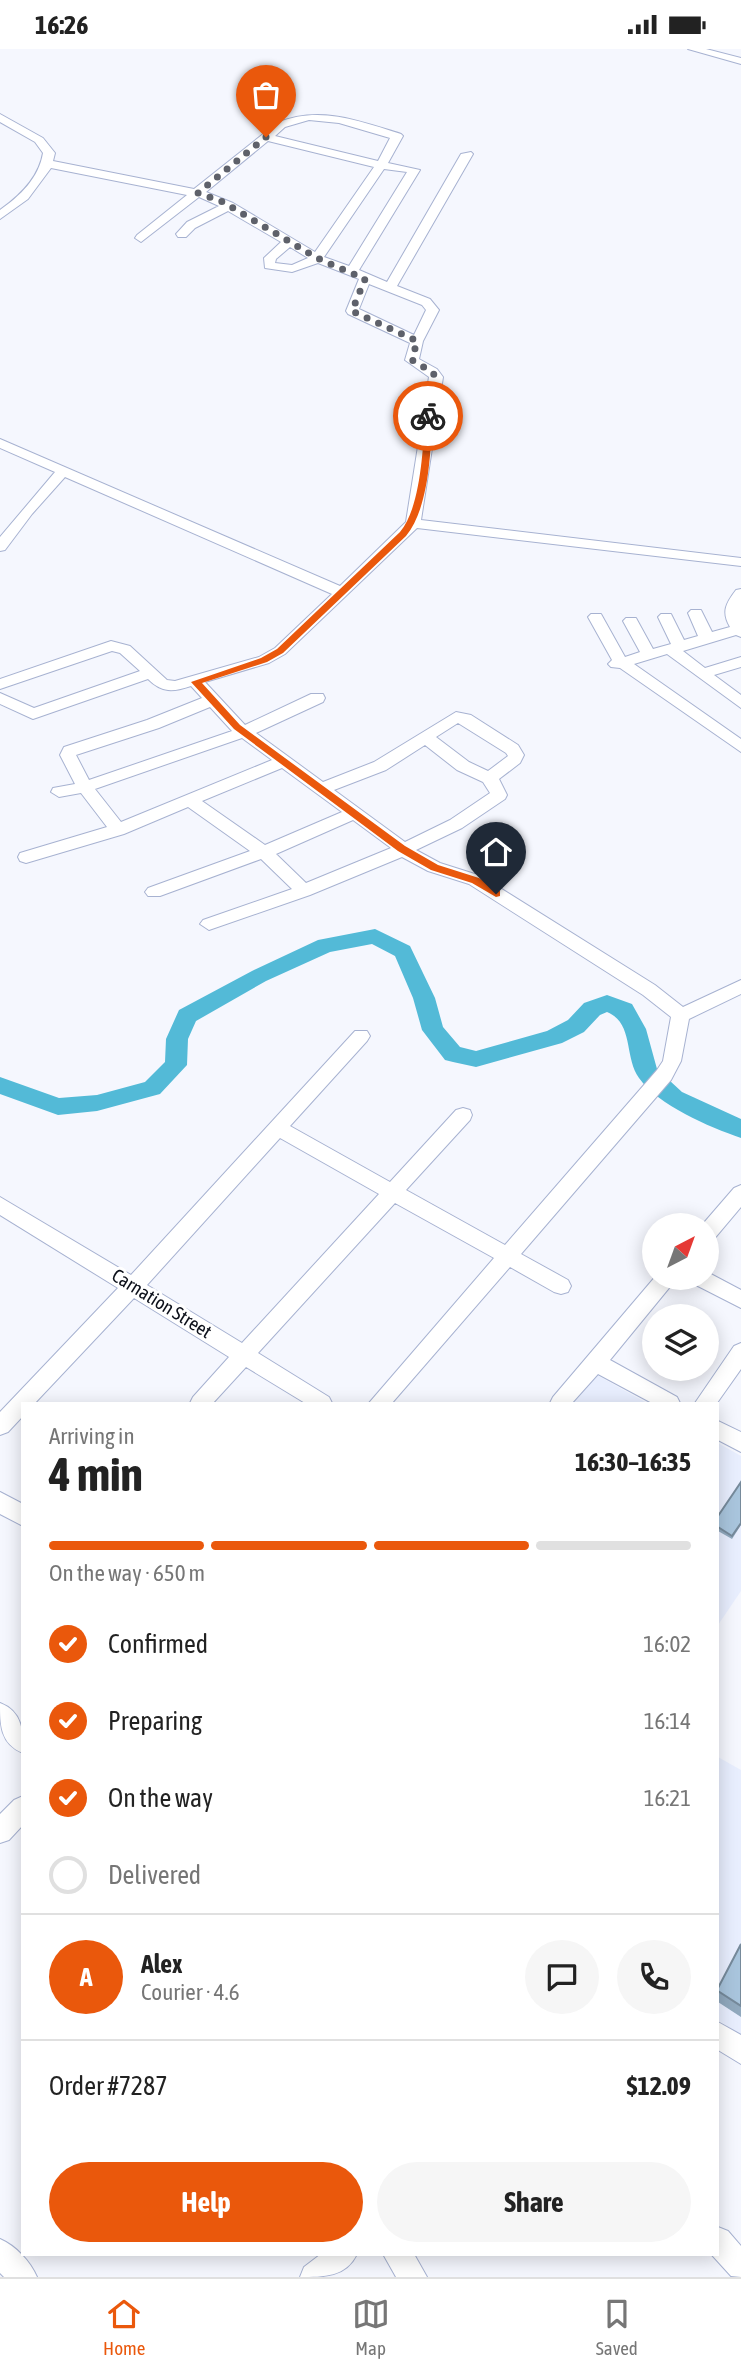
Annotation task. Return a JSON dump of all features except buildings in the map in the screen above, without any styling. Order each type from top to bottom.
[{"type":"street","points":[[693,49],[741,61]]},
{"type":"street","points":[[0,117],[38,140],[50,153],[49,163],[18,203],[0,215]]},
{"type":"street","points":[[141,238],[281,125],[299,117],[325,117],[397,135],[381,165],[317,258],[297,269],[284,271],[269,265],[270,258],[289,242]]},
{"type":"street","points":[[266,137],[381,165],[415,170],[351,273]]},
{"type":"street","points":[[390,288],[432,220],[467,154]]},
{"type":"street","points":[[0,684],[111,646],[125,649],[168,686],[195,682],[264,660],[280,651],[344,593],[413,523],[436,377],[412,360],[417,341],[431,316],[431,306],[317,258],[229,206],[198,193],[49,163]]},
{"type":"street","points":[[182,234],[191,225],[229,206]]},
{"type":"street","points":[[365,279],[352,311],[417,341]]},
{"type":"street","points":[[0,443],[344,593]]},
{"type":"street","points":[[0,547],[27,511],[64,470]]},
{"type":"street","points":[[413,523],[741,562]]},
{"type":"street","points":[[615,664],[740,630],[731,619],[741,593]]},
{"type":"street","points":[[696,613],[707,639]]},
{"type":"street","points":[[596,617],[615,655],[615,664]]},
{"type":"street","points":[[666,617],[675,648],[701,674],[733,692],[741,703]]},
{"type":"street","points":[[631,621],[649,655]]},
{"type":"street","points":[[701,674],[741,662]]},
{"type":"street","points":[[615,664],[741,747]]},
{"type":"street","points":[[0,698],[33,714],[151,673]]},
{"type":"street","points":[[195,682],[210,701],[244,732],[401,849],[435,867],[475,880],[649,990],[681,1015]]},
{"type":"street","points":[[59,792],[85,787],[244,732],[317,698]]},
{"type":"street","points":[[118,830],[85,787],[68,755],[70,751],[153,724],[210,701]]},
{"type":"street","points":[[322,789],[380,766],[453,718],[461,717],[512,749],[516,755],[489,778]]},
{"type":"street","points":[[209,924],[304,891],[401,849],[464,819],[500,792],[489,778],[463,766],[425,737]]},
{"type":"street","points":[[26,857],[118,830],[282,762]]},
{"type":"street","points":[[189,800],[264,852],[304,891]]},
{"type":"street","points":[[154,893],[264,852],[355,813]]},
{"type":"street","points":[[681,1015],[741,986]]},
{"type":"street","points":[[381,1402],[511,1256],[664,1075],[672,1061],[681,1015]]},
{"type":"street","points":[[23,1402],[134,1285],[361,1036]]},
{"type":"street","points":[[201,1402],[463,1115]]},
{"type":"street","points":[[278,1128],[561,1286]]},
{"type":"street","points":[[719,1219],[741,1193]]},
{"type":"street","name":"Carnation Street","points":[[0,1205],[320,1402]]},
{"type":"street","points":[[719,1288],[741,1300]]},
{"type":"street","points":[[562,1402],[657,1290]]},
{"type":"street","points":[[706,1402],[741,1352]]},
{"type":"street","points":[[595,1361],[668,1402]]},
{"type":"street","points":[[0,1426],[21,1404]]},
{"type":"street","points":[[719,1431],[741,1443]]},
{"type":"street","points":[[0,1502],[21,1515]]},
{"type":"street","points":[[0,1714],[21,1740]]},
{"type":"street","points":[[0,1831],[21,1810]]},
{"type":"street","points":[[719,2036],[741,2051]]},
{"type":"street","points":[[719,2242],[741,2266]]},
{"type":"street","points":[[0,2253],[23,2277]]},
{"type":"street","points":[[314,2277],[340,2256]]},
{"type":"street","points":[[398,2256],[413,2277]]},
{"type":"shaded area","points":[[595,1374],[645,1402],[573,1402]]},
{"type":"shaded area","points":[[719,1444],[741,1456],[741,1591],[719,1624]]},
{"type":"shaded area","points":[[719,1758],[741,1770],[741,2035],[719,2021]]},
{"type":"waterway","points":[[0,1085],[58,1107],[97,1103],[152,1088],[176,1065],[177,1039],[187,1016],[259,976],[325,945],[375,936],[403,951],[424,998],[433,1030],[453,1054],[476,1059],[554,1037],[576,1026],[592,1009],[607,1003],[624,1010],[635,1029],[647,1073],[674,1098],[741,1129]]},
{"type":"way so far","points":[[266,137],[198,193],[223,202],[317,258],[365,279],[352,311],[417,341],[412,360],[436,375],[428,416]]},
{"type":"route","points":[[428,416],[427,443],[413,523],[344,593],[280,651],[264,660],[195,682],[237,727],[401,849],[435,867],[475,880],[496,894]]}]
